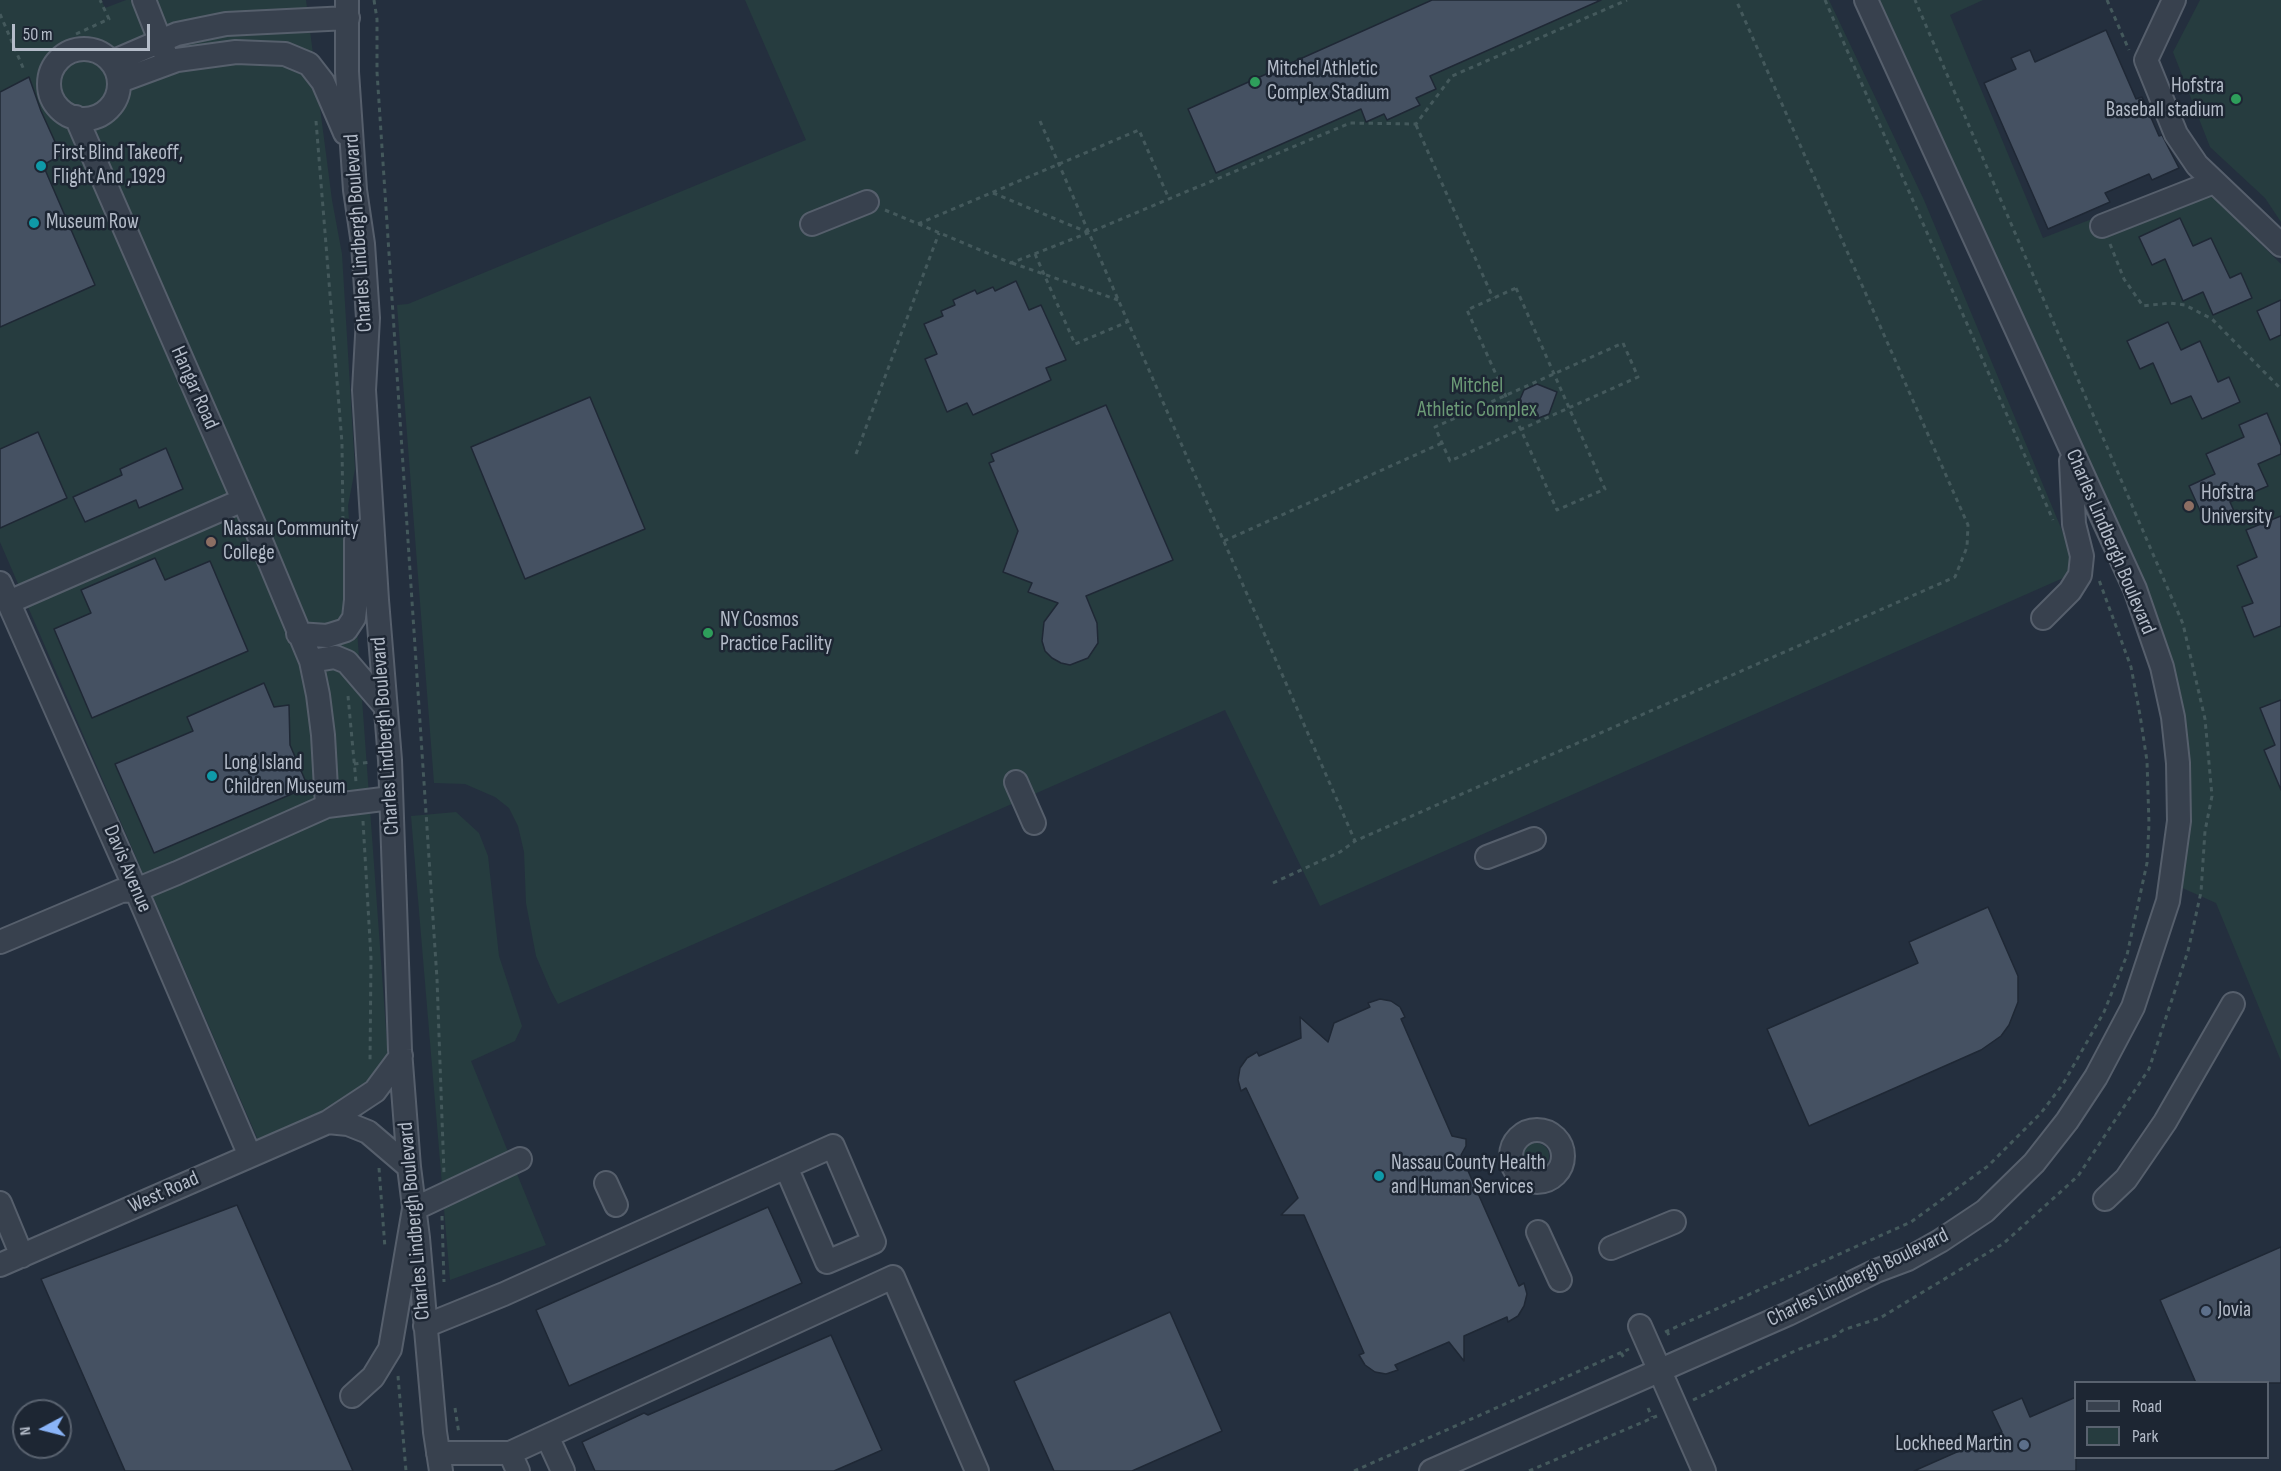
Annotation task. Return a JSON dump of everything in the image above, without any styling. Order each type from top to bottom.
[{"type":"street","points":[[144,0],[169,63]]},
{"type":"street","points":[[1851,0],[1907,94]]},
{"type":"street","name":"Charles Lindbergh Boulevard","points":[[1431,1471],[1788,1314],[1876,1271],[1908,1259],[1985,1211],[2034,1163],[2067,1121],[2096,1077],[2133,1007],[2168,901],[2179,821],[2178,764],[2173,717],[2162,667],[2134,589],[1866,0]]},
{"type":"street","points":[[2174,0],[2146,60],[2176,134],[2189,156],[2281,245]]},
{"type":"street","points":[[116,72],[160,40],[226,24],[347,9]]},
{"type":"street","name":"Charles Lindbergh Boulevard","points":[[347,9],[347,72],[355,190],[363,244],[368,318],[364,390],[392,798],[401,1056],[409,1167],[440,1462]]},
{"type":"street","points":[[93,50],[103,55],[116,72],[117,95],[112,106],[92,118],[76,117],[58,107],[52,97],[51,75],[55,65],[72,51],[93,50]]},
{"type":"street","points":[[116,72],[236,52],[285,54],[309,64],[323,82],[353,151]]},
{"type":"street","name":"Hangar Road","points":[[76,117],[243,500],[310,661],[318,695],[323,735],[327,806]]},
{"type":"street","points":[[2102,226],[2214,182]]},
{"type":"street","points":[[812,224],[867,202]]},
{"type":"street","points":[[2043,618],[2070,591],[2081,569],[2082,556],[2074,525],[2071,450]]},
{"type":"street","points":[[4,592],[243,500]]},
{"type":"street","points":[[298,634],[327,636],[346,630],[354,618],[356,600],[356,540],[372,524]]},
{"type":"street","name":"Davis Avenue","points":[[4,592],[136,890],[250,1156]]},
{"type":"street","points":[[310,661],[334,657],[347,662],[384,705]]},
{"type":"street","points":[[1016,782],[1034,823]]},
{"type":"street","points":[[0,942],[121,891],[136,890],[327,806],[392,798]]},
{"type":"street","points":[[1487,857],[1534,839]]},
{"type":"street","points":[[2105,1198],[2126,1179],[2165,1122],[2233,1004]]},
{"type":"street","name":"West Road","points":[[0,1265],[328,1122],[375,1090],[401,1056]]},
{"type":"street","points":[[328,1122],[348,1124],[368,1132],[378,1138],[409,1167]]},
{"type":"street","points":[[425,1326],[504,1294],[786,1167],[833,1146],[874,1242],[827,1262],[786,1167]]},
{"type":"street","points":[[352,1396],[373,1377],[390,1349],[414,1209],[519,1159]]},
{"type":"street","points":[[606,1183],[616,1205]]},
{"type":"street","points":[[0,1203],[22,1256]]},
{"type":"street","points":[[1611,1248],[1674,1222]]},
{"type":"street","points":[[1538,1233],[1560,1280]]},
{"type":"street","points":[[440,1462],[462,1453],[514,1462],[547,1436],[893,1276],[977,1471]]},
{"type":"street","points":[[1651,1332],[1660,1369],[1704,1471]]},
{"type":"street","points":[[547,1436],[563,1471]]},
{"type":"path","points":[[76,34],[109,20],[100,0]]},
{"type":"path","points":[[374,0],[437,979],[444,1176],[442,1216],[444,1286]]},
{"type":"path","points":[[1416,124],[1452,76],[1627,0]]},
{"type":"path","points":[[1273,883],[1340,852],[1355,840],[1955,577],[1967,547],[1968,525],[1736,0]]},
{"type":"path","points":[[1825,0],[2054,522]]},
{"type":"path","points":[[1529,1471],[1677,1408],[1797,1350],[1835,1336],[1843,1330],[1880,1318],[2004,1243],[2078,1176],[2149,1069],[2188,951],[2201,892],[2205,831],[2212,796],[2202,700],[2183,624],[1915,0]]},
{"type":"path","points":[[0,14],[24,70]]},
{"type":"path","points":[[316,112],[342,443],[343,527]]},
{"type":"path","points":[[1040,121],[1355,840]]},
{"type":"path","points":[[1011,263],[1350,123],[1416,124]]},
{"type":"path","points":[[1416,124],[1493,298]]},
{"type":"path","points":[[918,224],[1139,130],[1169,199]]},
{"type":"path","points":[[992,193],[1088,233]]},
{"type":"path","points":[[867,202],[1011,263],[1118,300]]},
{"type":"path","points":[[2102,226],[2124,279],[2143,306],[2170,303],[2185,305],[2212,319],[2281,389]]},
{"type":"path","points":[[856,454],[939,233]]},
{"type":"path","points":[[1035,254],[1075,345],[1127,322]]},
{"type":"path","points":[[1516,288],[1554,374],[1605,489],[1557,510],[1467,310],[1516,288]]},
{"type":"path","points":[[1623,343],[1638,377],[1450,461],[1435,427],[1554,374],[1623,343]]},
{"type":"path","points":[[1224,541],[1442,443]]},
{"type":"path","points":[[1354,1471],[1621,1353],[1651,1332],[1911,1222],[1988,1166],[2041,1113],[2063,1084],[2104,1012],[2127,955],[2147,862],[2149,824],[2147,760],[2131,667],[2097,574],[2081,569]]},
{"type":"path","points":[[347,662],[352,750],[363,819],[371,958],[370,1069],[375,1090]]},
{"type":"path","points":[[378,1138],[386,1255]]},
{"type":"path","points":[[1651,1332],[1670,1338]]},
{"type":"path","points":[[1621,1353],[1624,1358]]},
{"type":"path","points":[[398,1373],[406,1471]]},
{"type":"path","points":[[454,1403],[462,1453]]},
{"type":"path","points":[[1648,1408],[1652,1417]]},
{"type":"green space","name":"Museum Row","points":[[0,0],[101,0],[105,8],[126,0],[306,0],[332,200],[342,254],[355,469],[348,506],[388,1057],[359,1094],[258,1140],[0,542]]},
{"type":"green space","name":"Mitchel Athletic Complex","points":[[745,0],[1829,0],[1924,200],[2079,571],[1320,906],[1225,710],[558,1004],[536,956],[526,903],[524,852],[518,826],[509,808],[495,797],[465,784],[434,783],[397,305],[408,304],[806,140]]},
{"type":"green space","name":"Hofstra University","points":[[1866,0],[1983,0],[1950,15],[2043,238],[2195,179],[2281,264],[2281,1061],[2216,903],[2171,883],[2179,821],[2162,667]]},
{"type":"green space","name":"Hofstra Baseball stadium","points":[[2200,0],[2281,0],[2281,222],[2265,198],[2210,147],[2173,52]]},
{"type":"green space","points":[[456,812],[479,833],[488,856],[499,956],[522,1026],[515,1041],[471,1061],[546,1245],[450,1280],[411,816]]},
{"type":"green space","points":[[1536,1143],[1545,1147],[1549,1156],[1545,1165],[1536,1169],[1527,1165],[1523,1156],[1527,1147]]},
{"type":"building","points":[[1432,0],[1601,0],[1430,76],[1436,89],[1416,98],[1420,105],[1387,120],[1384,114],[1366,122],[1361,109],[1216,173],[1188,109]]},
{"type":"building","points":[[2106,30],[2136,99],[2142,97],[2159,136],[2162,135],[2179,168],[2152,180],[2149,174],[2105,193],[2110,202],[2048,229],[1984,83],[2016,69],[2011,58],[2030,50],[2035,62]]},
{"type":"building","name":"Museum Row","points":[[29,77],[41,111],[61,155],[43,165],[95,285],[0,327],[0,92]]},
{"type":"building","points":[[2180,218],[2193,246],[2211,238],[2230,278],[2241,273],[2252,298],[2213,315],[2203,292],[2183,301],[2165,259],[2152,265],[2139,237]]},
{"type":"building","points":[[1016,281],[1029,310],[1041,305],[1066,360],[1046,368],[1051,380],[973,415],[967,403],[947,412],[925,359],[937,354],[924,324],[943,316],[941,311],[955,305],[953,300],[975,290],[977,294],[993,287],[995,291]]},
{"type":"building","points":[[2281,300],[2281,335],[2270,340],[2257,311]]},
{"type":"building","points":[[2168,322],[2181,350],[2200,341],[2218,382],[2229,377],[2240,402],[2202,419],[2191,396],[2171,404],[2153,363],[2140,369],[2127,341]]},
{"type":"building","points":[[1537,384],[1557,392],[1549,414],[1536,419],[1515,411],[1524,390]]},
{"type":"building","points":[[590,397],[645,529],[525,579],[471,447]]},
{"type":"building","points":[[1106,405],[1173,560],[1086,596],[1097,623],[1098,643],[1088,658],[1070,665],[1052,658],[1045,651],[1042,641],[1044,622],[1058,603],[1028,592],[1032,583],[1003,572],[1018,531],[989,463],[994,461],[991,454]]},
{"type":"building","points":[[2267,413],[2281,446],[2281,454],[2258,464],[2268,486],[2230,502],[2234,511],[2206,524],[2189,486],[2215,474],[2206,454],[2244,437],[2239,425]]},
{"type":"building","points":[[38,432],[67,498],[0,528],[0,449]]},
{"type":"building","points":[[166,448],[183,489],[139,508],[136,500],[85,522],[73,497],[122,475],[120,469]]},
{"type":"building","points":[[2281,516],[2281,626],[2254,637],[2242,607],[2253,603],[2237,566],[2257,557],[2246,530]]},
{"type":"building","points":[[155,558],[165,580],[210,561],[248,651],[92,718],[54,629],[91,613],[81,590]]},
{"type":"building","name":"Long Island Children Museum","points":[[264,683],[274,707],[289,705],[290,745],[308,787],[154,853],[115,764],[193,731],[187,717]]},
{"type":"building","points":[[2281,700],[2281,790],[2264,750],[2275,745],[2260,708]]},
{"type":"building","points":[[1988,907],[2018,976],[2018,1002],[2009,1025],[2001,1036],[1981,1050],[1809,1126],[1767,1029],[1918,963],[1909,942]]},
{"type":"building","name":"Nassau County Health and Human Services","points":[[1380,999],[1391,1001],[1400,1007],[1405,1017],[1401,1019],[1452,1136],[1466,1139],[1466,1146],[1461,1155],[1519,1286],[1524,1283],[1527,1294],[1518,1316],[1508,1322],[1507,1317],[1464,1336],[1464,1361],[1449,1342],[1395,1365],[1398,1370],[1386,1374],[1375,1372],[1365,1365],[1359,1355],[1364,1353],[1304,1215],[1281,1215],[1298,1198],[1246,1088],[1241,1091],[1238,1080],[1240,1068],[1247,1058],[1257,1052],[1259,1056],[1301,1038],[1300,1017],[1328,1042],[1334,1023],[1370,1007],[1368,1003]]},
{"type":"building","points":[[237,1205],[353,1471],[125,1471],[41,1279]]},
{"type":"building","points":[[768,1207],[802,1283],[569,1386],[536,1310]]},
{"type":"building","points":[[2281,1247],[2281,1383],[2195,1381],[2160,1300]]},
{"type":"building","points":[[1170,1312],[1222,1431],[1132,1471],[1054,1471],[1014,1381]]},
{"type":"building","points":[[831,1335],[882,1450],[834,1471],[595,1471],[582,1442],[644,1413],[648,1415]]},
{"type":"building","name":"Lockheed Martin","points":[[2022,1398],[2030,1417],[2074,1398],[2076,1471],[1914,1471],[2002,1432],[1992,1411]]},
{"type":"place","name":"Mitchel Athletic Complex Stadium","points":[[1255,82]]},
{"type":"place","name":"Hofstra Baseball stadium","points":[[2236,99]]},
{"type":"place","name":"First Blind Takeoff, Flight And ,1929","points":[[41,166]]},
{"type":"place","name":"Museum Row","points":[[34,223]]},
{"type":"place","name":"Hofstra University","points":[[2189,506]]},
{"type":"place","name":"Nassau Community College","points":[[211,542]]},
{"type":"place","name":"NY Cosmos Practice Facility","points":[[708,633]]},
{"type":"place","name":"Long Island Children Museum","points":[[212,776]]},
{"type":"place","name":"Nassau County Health and Human Services","points":[[1379,1176]]},
{"type":"place","name":"Jovia","points":[[2206,1311]]},
{"type":"place","name":"Lockheed Martin","points":[[2024,1445]]}]
